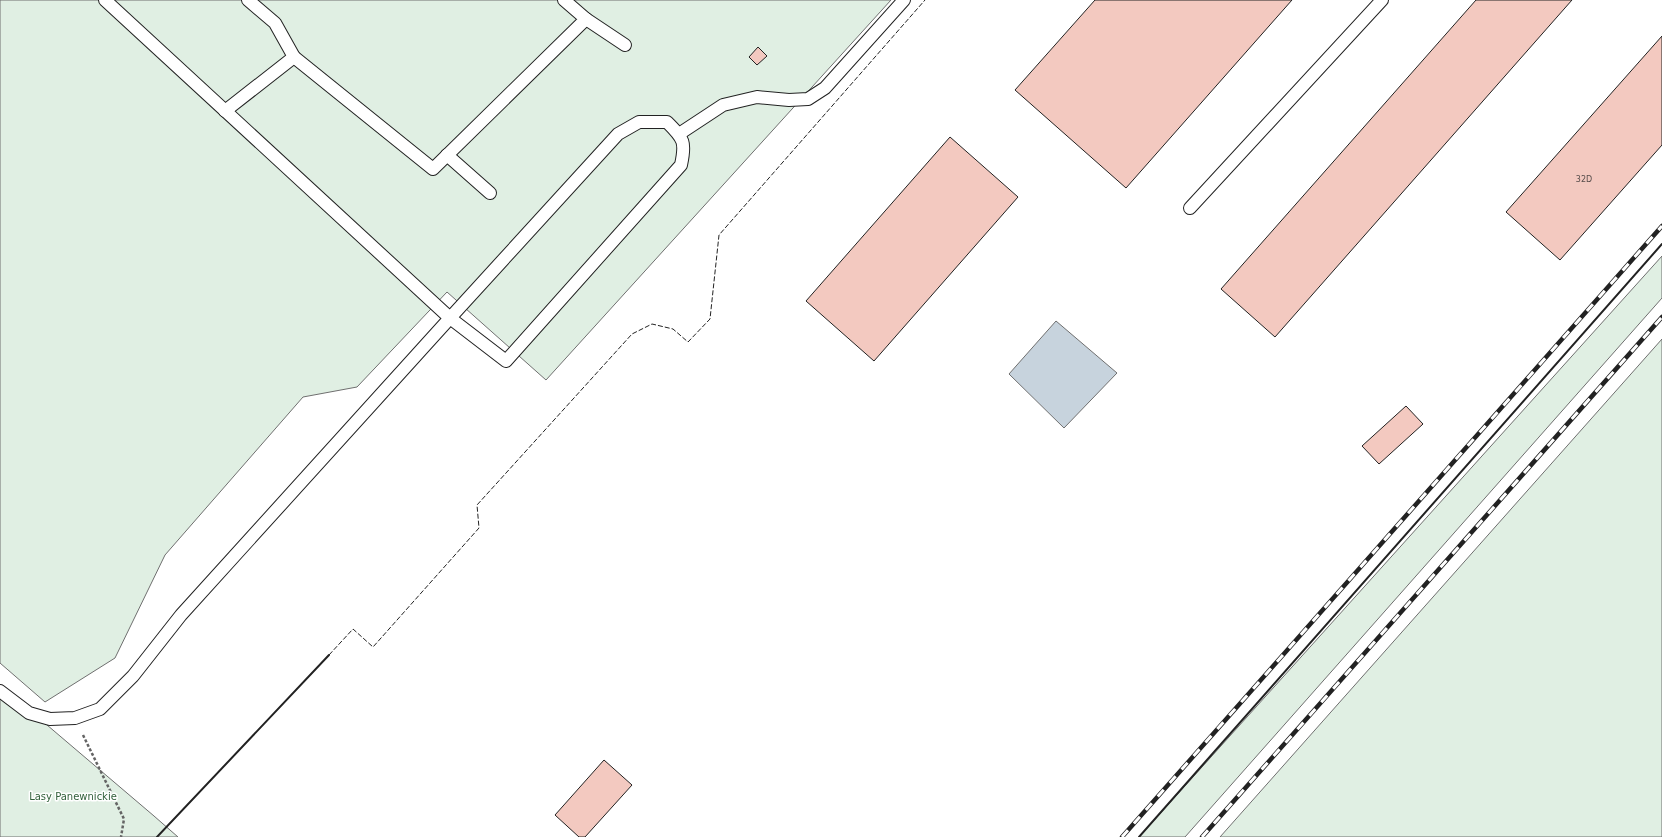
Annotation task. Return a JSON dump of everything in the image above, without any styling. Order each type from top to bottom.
[{"type":"lane","points":[[0,691],[29,713],[50,719],[75,718],[100,709],[133,676],[181,615],[450,318],[618,134],[639,122],[667,122],[678,134],[684,147],[680,166],[506,361],[450,318],[105,0]]},
{"type":"lane","points":[[248,0],[274,23],[294,56],[433,169],[586,19]]},
{"type":"lane","points":[[564,0],[586,19],[625,46]]},
{"type":"lane","points":[[678,134],[723,105],[757,97],[789,100],[808,99],[825,88],[904,0]]},
{"type":"lane","points":[[1190,208],[1382,0]]},
{"type":"lane","points":[[226,111],[294,56]]},
{"type":"lane","points":[[447,155],[490,193]]},
{"type":"path","points":[[75,718],[124,819],[121,837]]},
{"type":"green space","points":[[0,0],[891,0],[546,380],[447,292],[357,387],[303,397],[165,555],[115,658],[45,702],[0,663]]},
{"type":"green space","points":[[1662,256],[1662,298],[1185,837],[1139,837]]},
{"type":"green space","points":[[1662,339],[1662,837],[1220,837]]},
{"type":"green space","name":"Lasy Panewnickie","points":[[0,685],[154,816],[178,837],[0,837]]},
{"type":"shaded area","points":[[1056,321],[1117,373],[1064,428],[1009,374]]},
{"type":"building","points":[[1095,0],[1292,0],[1126,188],[1015,90]]},
{"type":"building","points":[[1476,0],[1572,0],[1275,337],[1221,289]]},
{"type":"building","points":[[1662,36],[1662,145],[1560,260],[1506,212]]},
{"type":"building","points":[[758,47],[767,56],[757,65],[749,57]]},
{"type":"building","points":[[950,137],[1018,197],[874,361],[806,301]]},
{"type":"building","points":[[1406,406],[1423,424],[1379,464],[1362,446]]},
{"type":"building","points":[[604,760],[632,785],[585,837],[579,837],[555,815]]},
{"type":"railway","points":[[1122,837],[1662,226]]},
{"type":"railway","points":[[1202,837],[1662,317]]},
{"type":"fence","points":[[329,655],[353,629],[373,647],[479,528],[477,505],[632,334],[652,324],[673,329],[688,342],[710,319],[719,235],[925,0]]},
{"type":"wall","points":[[1139,837],[1662,244]]},
{"type":"wall","points":[[157,837],[329,655]]}]
